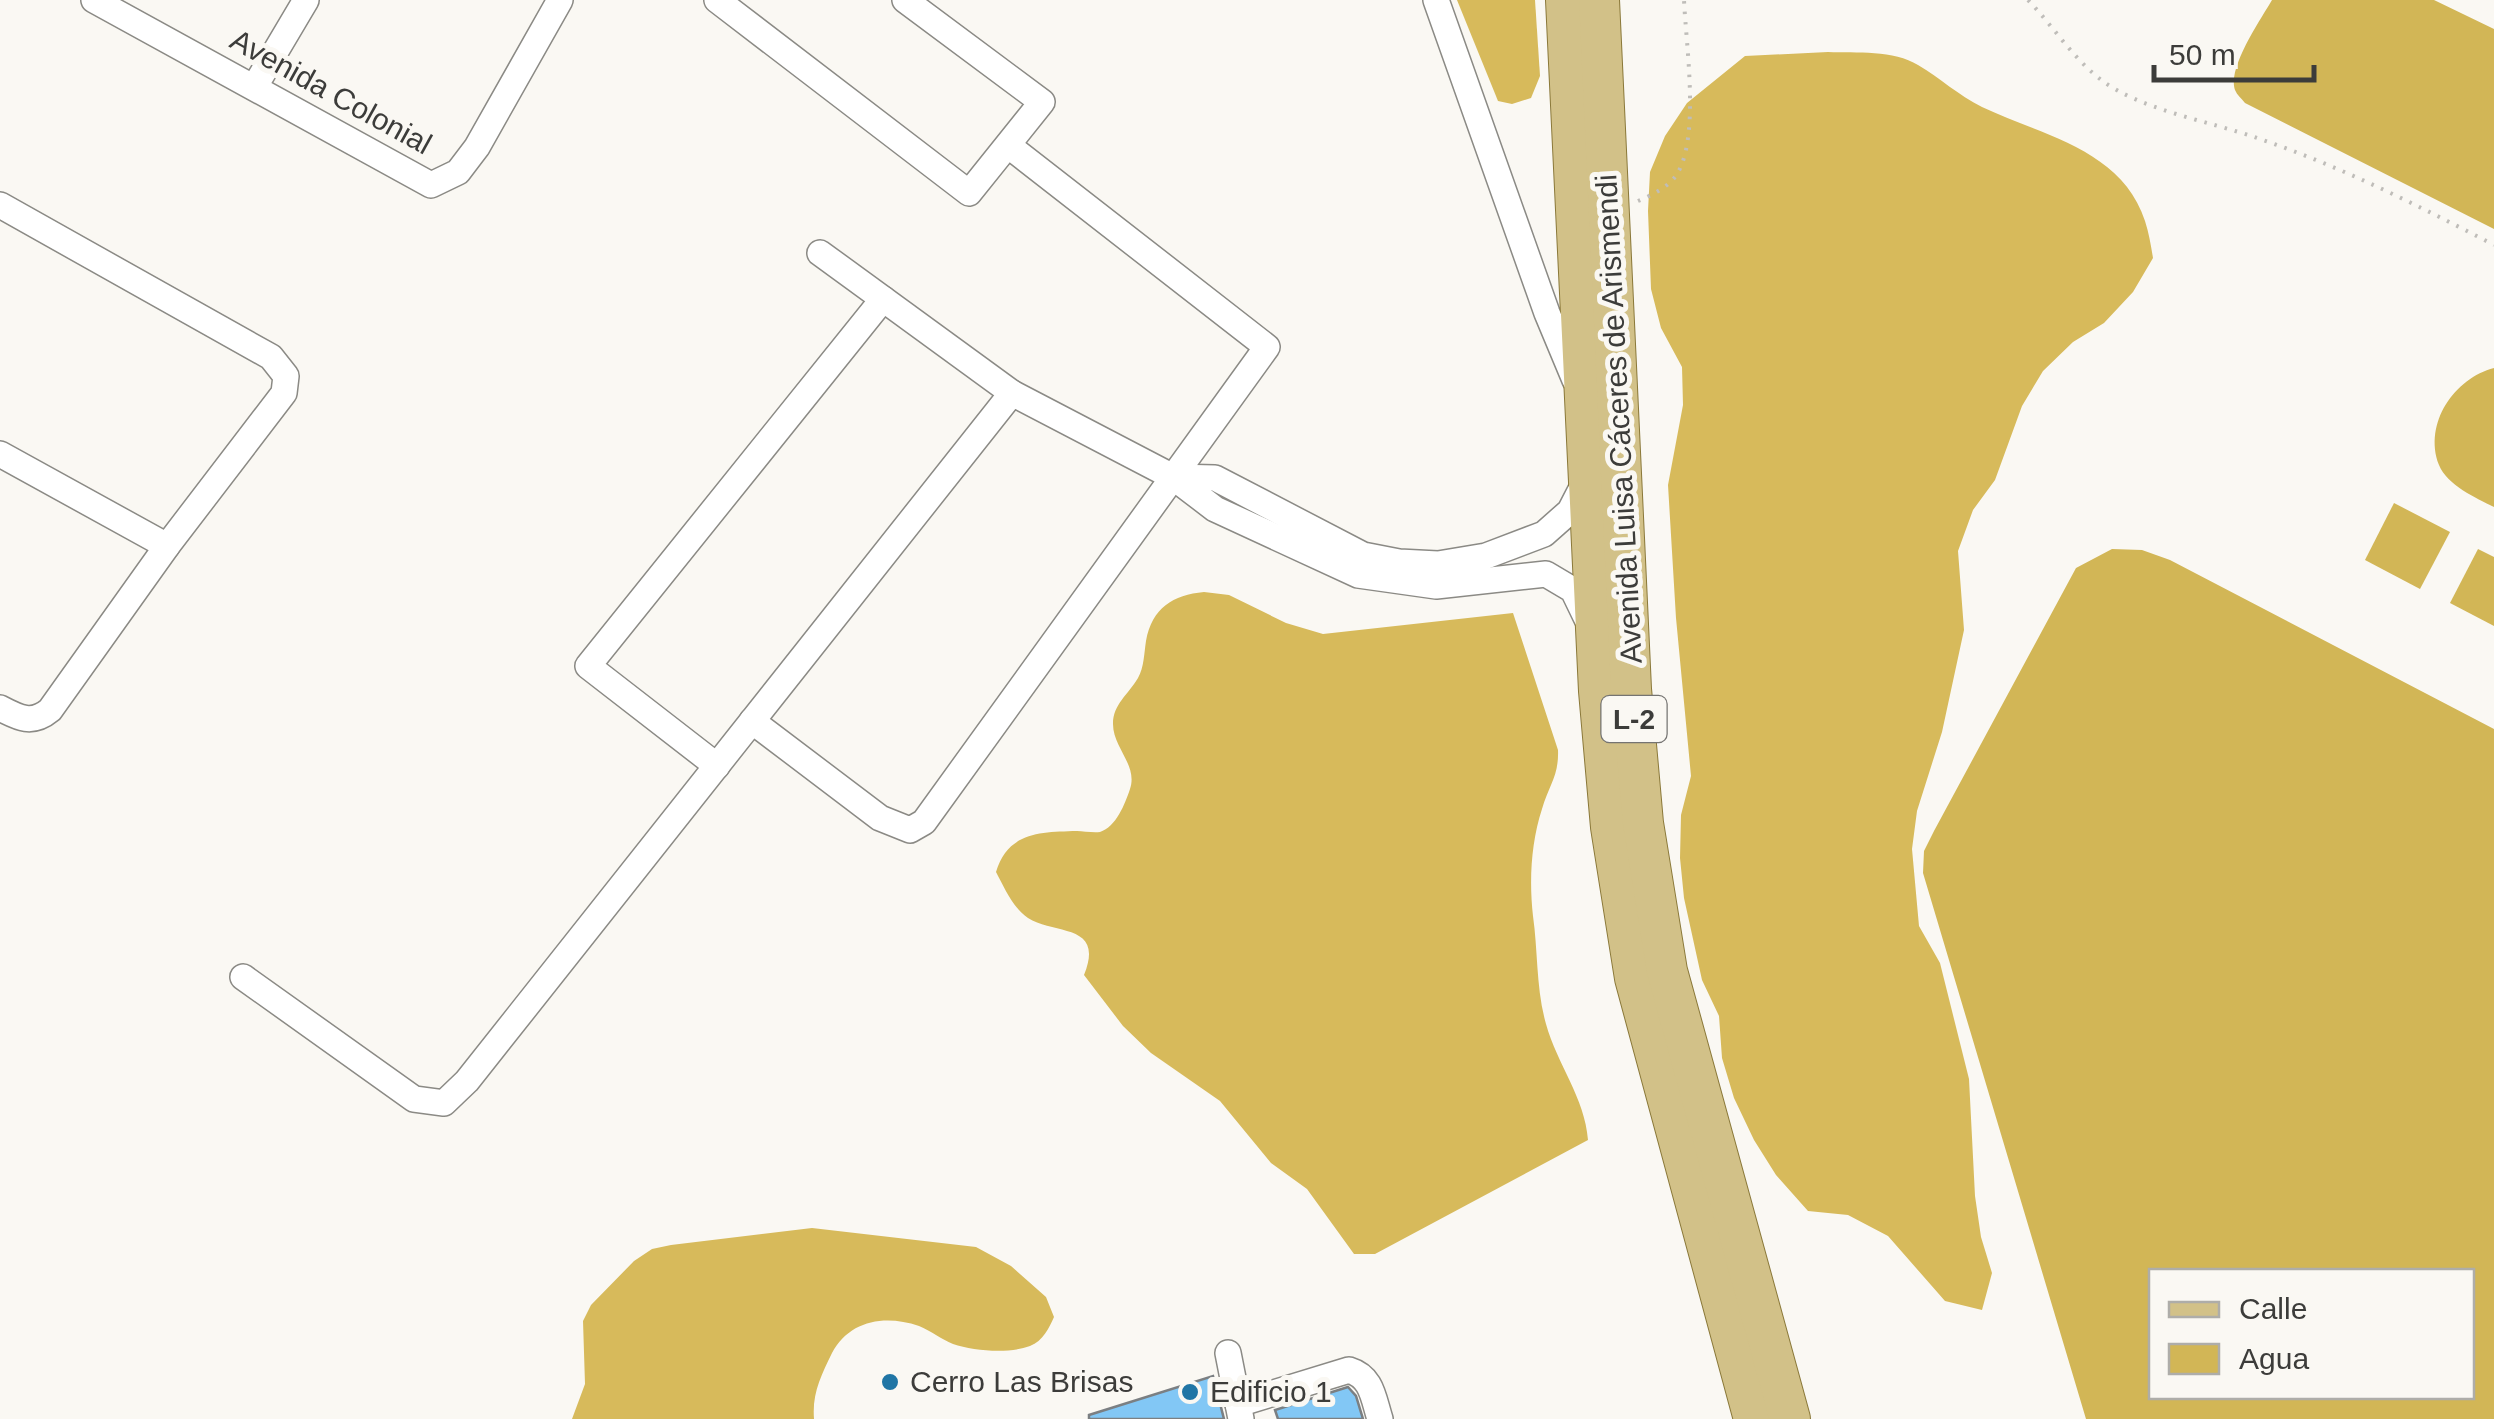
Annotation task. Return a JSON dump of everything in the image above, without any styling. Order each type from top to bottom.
[{"type":"main road","name":"Avenida Luisa Cáceres de Arismendi","points":[[1566,0],[1596,638],[1611,827],[1634,978],[1754,1419]]},
{"type":"main road","name":"Avenida Luisa Cáceres de Arismendi","points":[[1599,0],[1632,690],[1643,823],[1666,972],[1790,1419]]},
{"type":"street","name":"Avenida Colonial","points":[[94,0],[431,185],[458,172],[478,147],[560,0]]},
{"type":"street","points":[[254,86],[306,0]]},
{"type":"street","points":[[717,0],[969,193],[1042,102],[905,0]]},
{"type":"street","name":"L-2","points":[[1436,0],[1548,312],[1586,406]]},
{"type":"street","points":[[752,721],[880,818],[910,830],[924,822],[1266,346],[1008,146]]},
{"type":"street","points":[[0,204],[271,358],[286,376],[284,393],[167,546],[50,710],[40,718],[27,720],[0,708]]},
{"type":"street","points":[[820,253],[1012,393],[1173,477],[1215,509],[1358,575],[1486,556],[1544,534],[1570,511],[1589,474]]},
{"type":"street","points":[[717,766],[588,666],[884,299]]},
{"type":"street","points":[[243,976],[414,1100],[444,1102],[468,1081],[1012,393]]},
{"type":"street","points":[[0,454],[167,546]]},
{"type":"street","points":[[1173,477],[1215,478],[1398,572],[1436,586],[1546,574],[1573,590],[1596,638]]},
{"type":"street","points":[[1243,522],[1256,499]]},
{"type":"street","points":[[1228,1353],[1240,1412],[1349,1370],[1362,1374],[1369,1382],[1380,1419]]},
{"type":"path","points":[[1610,212],[1654,194],[1675,178],[1684,159],[1690,127],[1684,0]]},
{"type":"path","points":[[2028,0],[2075,56],[2114,87],[2160,107],[2260,138],[2396,194],[2494,245]]},
{"type":"shaded area","points":[[1457,0],[1535,0],[1540,76],[1531,98],[1512,104],[1498,101]]},
{"type":"shaded area","points":[[1874,53],[1908,60],[1982,107],[2053,136],[2099,161],[2134,197],[2145,221],[2153,258],[2133,292],[2104,323],[2073,342],[2043,371],[2022,406],[1995,480],[1973,510],[1958,551],[1964,630],[1942,732],[1917,811],[1912,849],[1919,926],[1940,963],[1969,1079],[1975,1196],[1992,1273],[1982,1310],[1945,1301],[1888,1236],[1848,1215],[1808,1211],[1776,1175],[1734,1098],[1722,1058],[1719,1016],[1702,980],[1684,898],[1681,815],[1691,776],[1668,485],[1683,405],[1682,367],[1661,328],[1651,289],[1650,172],[1665,136],[1687,103],[1745,56]]},
{"type":"shaded area","points":[[1204,592],[1229,595],[1286,623],[1323,634],[1513,613],[1558,750],[1555,774],[1535,835],[1532,902],[1543,1011],[1582,1110],[1588,1140],[1375,1254],[1354,1254],[1307,1189],[1271,1163],[1220,1101],[1151,1053],[1123,1026],[1084,975],[1089,958],[1083,939],[1028,918],[1013,903],[996,872],[1009,849],[1027,837],[1050,832],[1100,832],[1115,820],[1132,780],[1114,733],[1116,711],[1140,674],[1153,620],[1174,600]]},
{"type":"shaded area","points":[[812,1228],[976,1247],[1011,1266],[1046,1297],[1054,1317],[1035,1344],[1002,1351],[953,1344],[906,1322],[881,1321],[858,1327],[839,1342],[828,1361],[816,1393],[814,1419],[572,1419],[585,1384],[583,1321],[591,1305],[634,1261],[652,1249],[671,1245]]},
{"type":"water","points":[[2272,0],[2434,0],[2494,29],[2494,229],[2245,103],[2235,90],[2236,69]]},
{"type":"water","points":[[2494,368],[2494,507],[2448,479],[2439,465],[2435,434],[2439,418],[2455,392],[2480,373]]},
{"type":"water","points":[[2394,503],[2450,532],[2420,589],[2365,560]]},
{"type":"water","points":[[2112,549],[2142,550],[2170,560],[2494,729],[2494,1419],[2086,1419],[1923,873],[1924,851],[2076,568]]},
{"type":"water","points":[[2478,549],[2494,557],[2494,626],[2450,603]]},
{"type":"building","name":"Edificio 1","points":[[1213,1376],[1224,1419],[1089,1419],[1089,1415]]},
{"type":"building","points":[[1348,1387],[1356,1396],[1363,1419],[1278,1419],[1275,1410]]},
{"type":"place","name":"Cerro Las Brisas","points":[[890,1382]]},
{"type":"place","name":"Edificio 1","points":[[1190,1392]]}]
